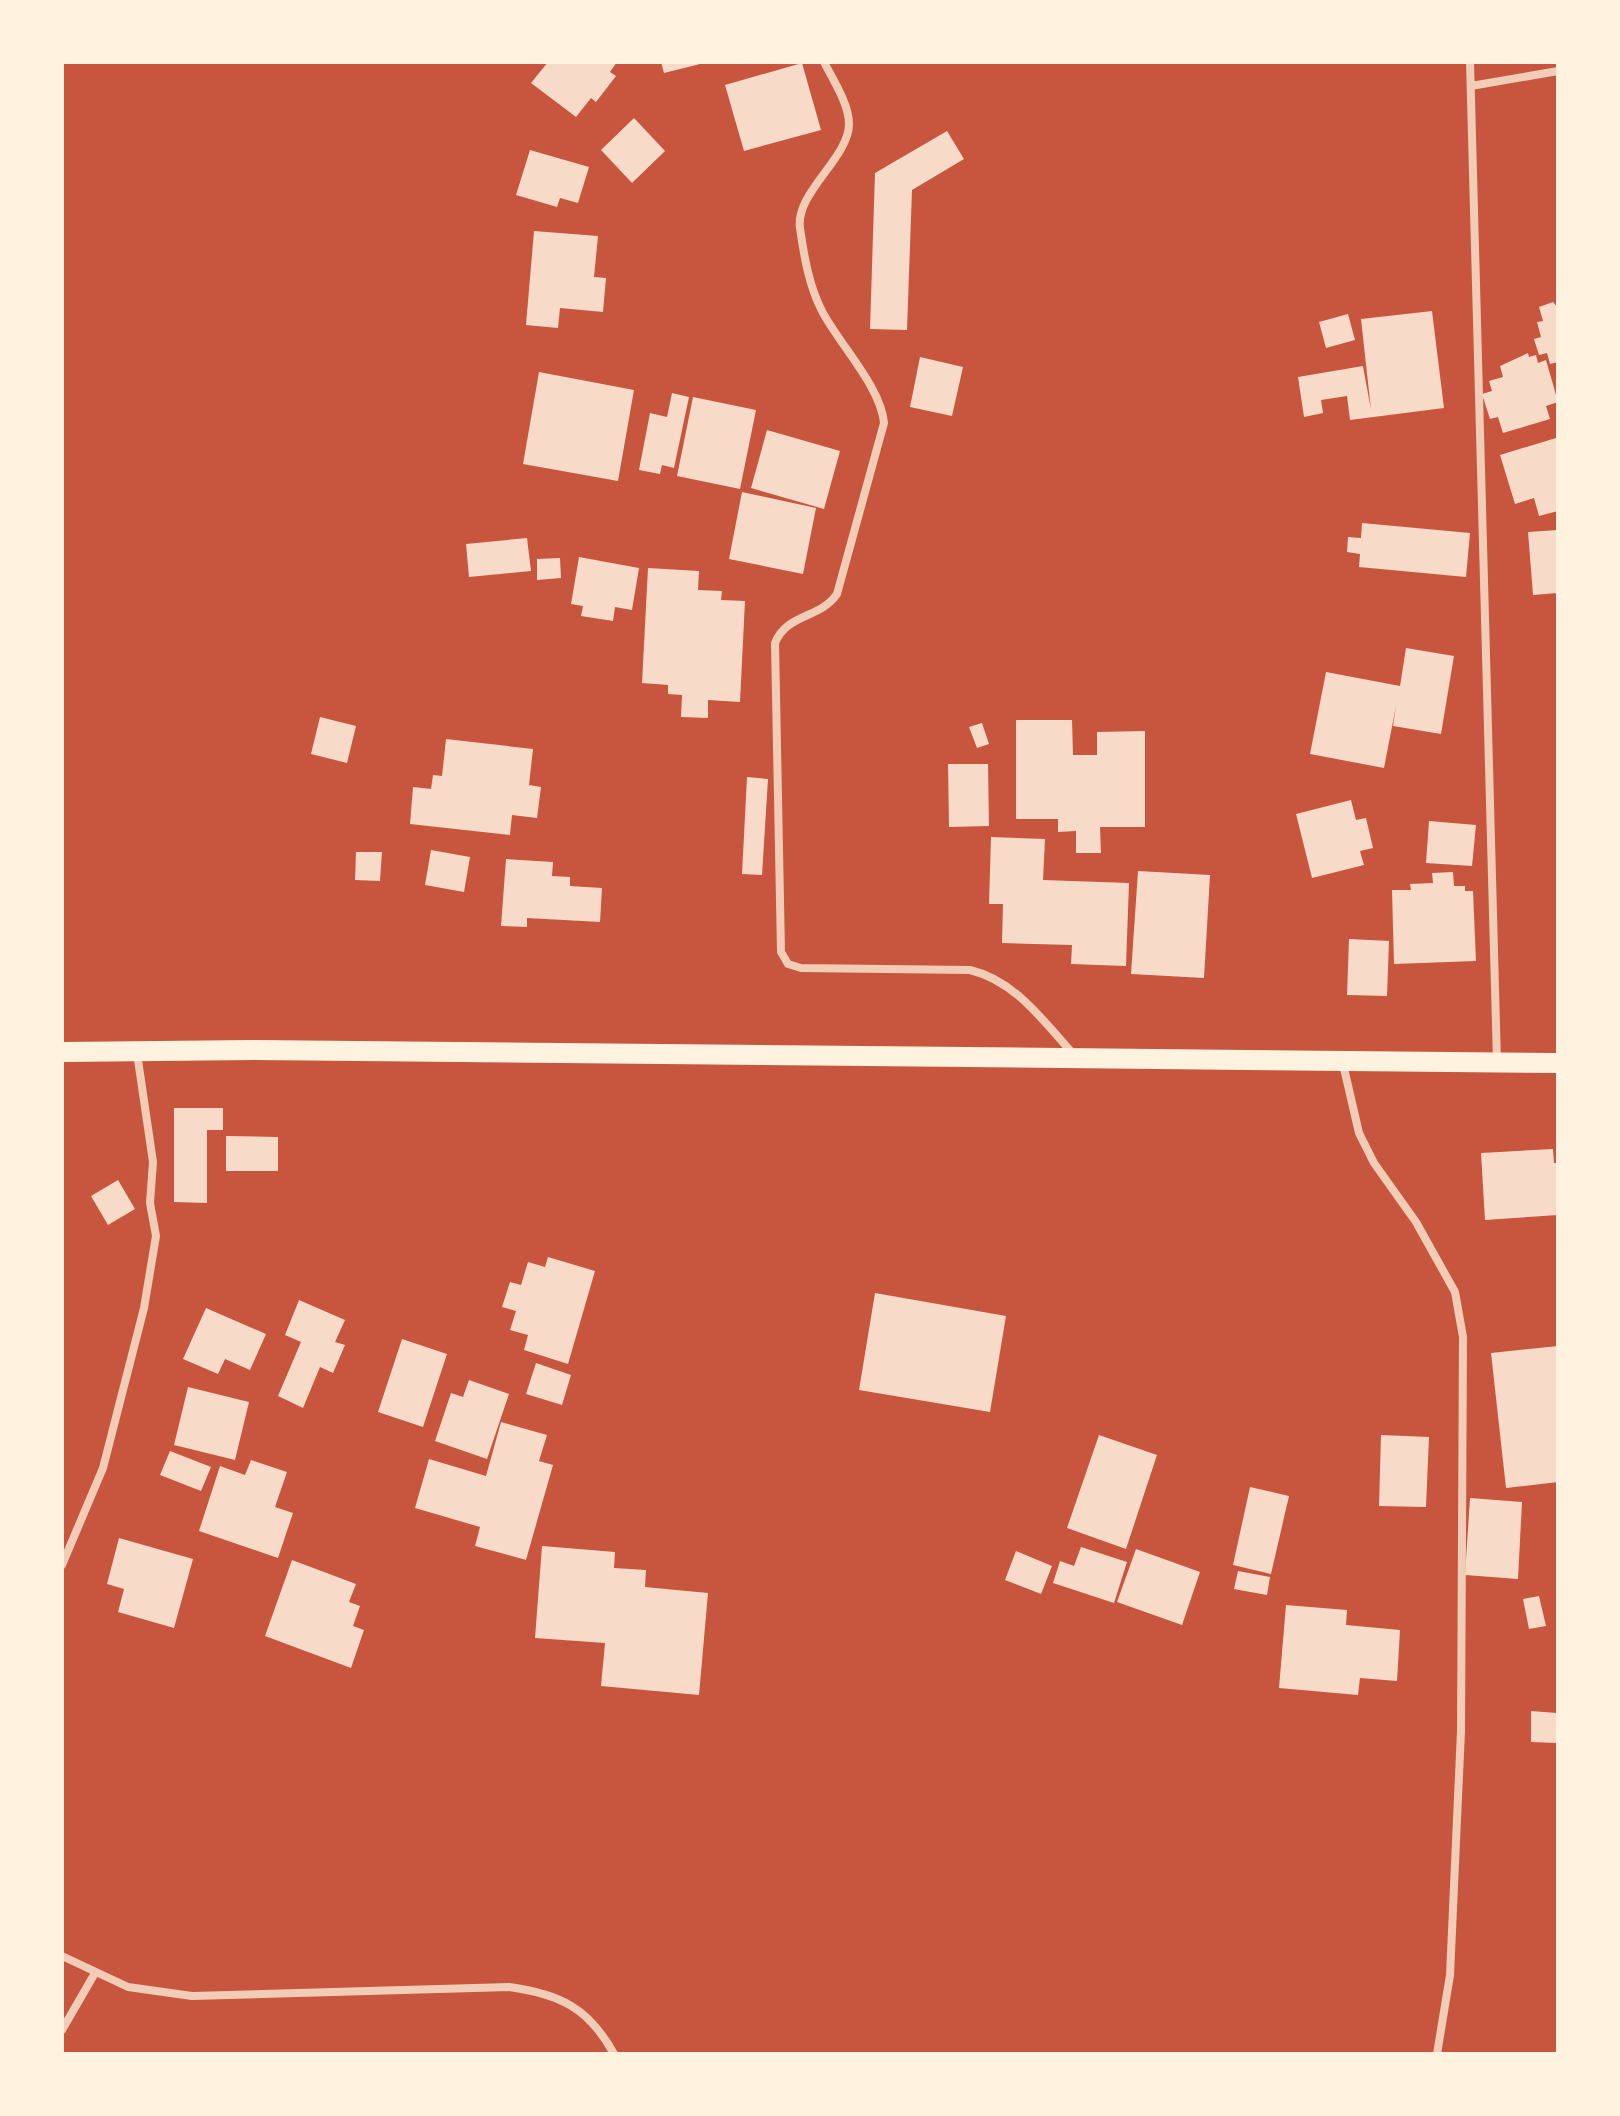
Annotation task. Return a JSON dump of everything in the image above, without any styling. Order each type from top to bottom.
[{"type":"main road","points":[[62,1052],[254,1050],[1558,1063]]},
{"type":"street","points":[[824,62],[846,110],[849,129],[802,211],[800,228],[812,287],[822,311],[878,401],[884,423],[837,594],[825,608],[788,622],[775,643],[781,952],[788,964],[801,968],[970,970],[992,975],[1015,991],[1078,1059]]},
{"type":"street","points":[[1470,62],[1497,1063]]},
{"type":"street","points":[[1471,86],[1558,71]]},
{"type":"street","points":[[62,1565],[103,1468],[144,1308],[156,1236],[150,1203],[153,1162],[137,1052]]},
{"type":"street","points":[[1343,1063],[1359,1133],[1374,1163],[1416,1222],[1455,1292],[1463,1337],[1461,1731],[1450,1975],[1437,2054]]},
{"type":"street","points":[[62,1956],[128,1987],[192,1996],[509,1987],[545,1992],[581,2011],[601,2031],[614,2054]]},
{"type":"street","points":[[62,2030],[95,1973]]},
{"type":"building","points":[[548,62],[617,62],[610,72],[616,76],[596,102],[591,98],[576,117],[531,83]]},
{"type":"building","points":[[661,62],[704,62],[704,63],[664,73]]},
{"type":"building","points":[[802,63],[821,130],[744,151],[725,85]]},
{"type":"building","points":[[634,118],[665,151],[632,183],[601,150]]},
{"type":"building","points":[[947,131],[964,159],[912,190],[907,330],[870,329],[875,173]]},
{"type":"building","points":[[530,150],[589,167],[578,203],[560,198],[557,207],[516,195]]},
{"type":"building","points":[[534,231],[598,236],[594,277],[606,278],[603,312],[560,308],[558,328],[526,325]]},
{"type":"building","points":[[1553,302],[1558,308],[1558,362],[1550,364],[1547,353],[1539,355],[1534,339],[1541,337],[1537,322],[1543,321],[1539,307]]},
{"type":"building","points":[[1432,311],[1444,408],[1350,420],[1347,396],[1321,400],[1323,413],[1304,417],[1298,377],[1363,366],[1371,410],[1361,319]]},
{"type":"building","points":[[1348,314],[1355,340],[1326,348],[1319,322]]},
{"type":"building","points":[[1528,353],[1529,357],[1536,355],[1538,363],[1546,360],[1558,402],[1546,406],[1550,419],[1503,433],[1498,417],[1490,419],[1482,394],[1492,391],[1489,381],[1503,377],[1500,366]]},
{"type":"building","points":[[920,357],[963,367],[952,416],[910,407]]},
{"type":"building","points":[[539,372],[634,390],[618,481],[523,464]]},
{"type":"building","points":[[672,393],[689,397],[674,468],[662,465],[660,474],[639,470],[650,413],[667,417]]},
{"type":"building","points":[[693,397],[756,410],[740,489],[677,476]]},
{"type":"building","points":[[767,430],[840,451],[824,509],[751,488]]},
{"type":"building","points":[[1556,438],[1558,511],[1539,516],[1534,498],[1515,504],[1500,455]]},
{"type":"building","points":[[742,492],[816,508],[803,574],[729,559]]},
{"type":"building","points":[[1362,523],[1470,533],[1466,577],[1359,567],[1360,554],[1347,552],[1348,537],[1361,538]]},
{"type":"building","points":[[1558,530],[1558,593],[1533,595],[1528,532]]},
{"type":"building","points":[[527,538],[531,571],[469,577],[466,544]]},
{"type":"building","points":[[579,557],[639,568],[632,610],[615,607],[613,621],[581,616],[583,606],[571,604]]},
{"type":"building","points":[[560,558],[561,578],[537,580],[537,559]]},
{"type":"building","points":[[648,568],[699,571],[698,590],[722,591],[721,600],[745,601],[740,702],[708,700],[708,718],[681,717],[682,695],[668,694],[668,685],[642,683]]},
{"type":"building","points":[[1406,648],[1454,656],[1441,734],[1393,726],[1396,706],[1384,768],[1310,754],[1326,672],[1400,686]]},
{"type":"building","points":[[320,717],[356,726],[347,763],[311,754]]},
{"type":"building","points":[[1016,720],[1072,720],[1073,755],[1097,755],[1097,732],[1145,731],[1145,827],[1100,827],[1101,853],[1076,853],[1076,831],[1058,832],[1058,819],[1016,819]]},
{"type":"building","points":[[982,723],[989,744],[977,748],[969,727]]},
{"type":"building","points":[[446,739],[533,749],[529,785],[541,787],[537,818],[512,815],[510,835],[410,824],[413,787],[431,789],[433,775],[442,776]]},
{"type":"building","points":[[948,764],[988,764],[989,826],[949,827]]},
{"type":"building","points":[[747,777],[768,779],[762,875],[742,874]]},
{"type":"building","points":[[1351,800],[1356,820],[1366,818],[1373,848],[1360,851],[1364,865],[1312,878],[1296,814]]},
{"type":"building","points":[[1429,821],[1476,825],[1472,866],[1426,863]]},
{"type":"building","points":[[991,837],[1045,839],[1043,880],[1129,883],[1126,966],[1071,964],[1072,945],[1002,943],[1003,904],[989,904]]},
{"type":"building","points":[[431,850],[470,857],[464,892],[425,885]]},
{"type":"building","points":[[356,852],[382,852],[380,881],[355,880]]},
{"type":"building","points":[[506,859],[553,862],[552,876],[570,877],[570,886],[602,888],[600,922],[527,918],[527,927],[501,926]]},
{"type":"building","points":[[1138,871],[1210,875],[1204,978],[1131,974]]},
{"type":"building","points":[[1453,872],[1454,886],[1465,886],[1465,891],[1473,891],[1476,961],[1394,964],[1392,890],[1411,890],[1410,884],[1433,883],[1432,873]]},
{"type":"building","points":[[1349,939],[1389,941],[1387,996],[1347,995]]},
{"type":"building","points":[[174,1108],[223,1108],[223,1130],[207,1130],[207,1203],[174,1202]]},
{"type":"building","points":[[226,1136],[278,1137],[278,1171],[226,1171]]},
{"type":"building","points":[[1553,1149],[1554,1163],[1558,1163],[1558,1215],[1485,1220],[1481,1153]]},
{"type":"building","points":[[118,1180],[135,1209],[108,1225],[91,1196]]},
{"type":"building","points":[[548,1257],[595,1271],[568,1364],[524,1350],[528,1335],[510,1330],[516,1311],[502,1307],[510,1282],[521,1285],[528,1262],[545,1267]]},
{"type":"building","points":[[875,1293],[1006,1316],[990,1412],[859,1390]]},
{"type":"building","points":[[299,1300],[345,1320],[335,1342],[345,1345],[333,1373],[320,1367],[303,1408],[278,1396],[301,1342],[285,1335]]},
{"type":"building","points":[[206,1308],[266,1334],[250,1370],[225,1359],[218,1374],[183,1359]]},
{"type":"building","points":[[402,1339],[447,1354],[423,1427],[378,1412]]},
{"type":"building","points":[[1558,1346],[1558,1482],[1506,1488],[1491,1353]]},
{"type":"building","points":[[536,1363],[571,1375],[562,1405],[526,1394]]},
{"type":"building","points":[[469,1380],[509,1394],[487,1459],[435,1441],[451,1393],[463,1397]]},
{"type":"building","points":[[188,1387],[249,1402],[235,1460],[174,1445]]},
{"type":"building","points":[[501,1422],[547,1435],[539,1461],[553,1465],[526,1560],[475,1546],[480,1527],[415,1508],[429,1459],[486,1476]]},
{"type":"building","points":[[1099,1435],[1157,1455],[1126,1549],[1067,1528]]},
{"type":"building","points":[[1381,1435],[1429,1437],[1426,1507],[1379,1506]]},
{"type":"building","points":[[170,1451],[211,1467],[201,1491],[160,1475]]},
{"type":"building","points":[[251,1460],[287,1472],[275,1507],[293,1513],[278,1558],[199,1531],[220,1466],[245,1475]]},
{"type":"building","points":[[1250,1487],[1289,1496],[1271,1574],[1233,1565]]},
{"type":"building","points":[[1470,1498],[1522,1502],[1518,1579],[1465,1575]]},
{"type":"building","points":[[119,1538],[193,1559],[174,1628],[118,1612],[124,1589],[107,1584]]},
{"type":"building","points":[[542,1546],[615,1552],[614,1568],[646,1570],[645,1587],[708,1593],[699,1695],[601,1686],[605,1643],[535,1638]]},
{"type":"building","points":[[1081,1547],[1127,1562],[1114,1603],[1053,1583],[1060,1561],[1074,1566]]},
{"type":"building","points":[[1136,1549],[1200,1572],[1182,1625],[1117,1602]]},
{"type":"building","points":[[1016,1551],[1052,1566],[1041,1594],[1005,1580]]},
{"type":"building","points":[[292,1560],[356,1584],[349,1602],[360,1606],[353,1626],[364,1630],[351,1668],[265,1636]]},
{"type":"building","points":[[1238,1571],[1270,1577],[1267,1595],[1234,1589]]},
{"type":"building","points":[[1539,1596],[1546,1626],[1529,1629],[1523,1599]]},
{"type":"building","points":[[1286,1605],[1347,1610],[1346,1625],[1400,1630],[1397,1681],[1360,1678],[1358,1695],[1279,1688]]},
{"type":"building","points":[[1531,1711],[1557,1713],[1556,1743],[1531,1742]]}]
